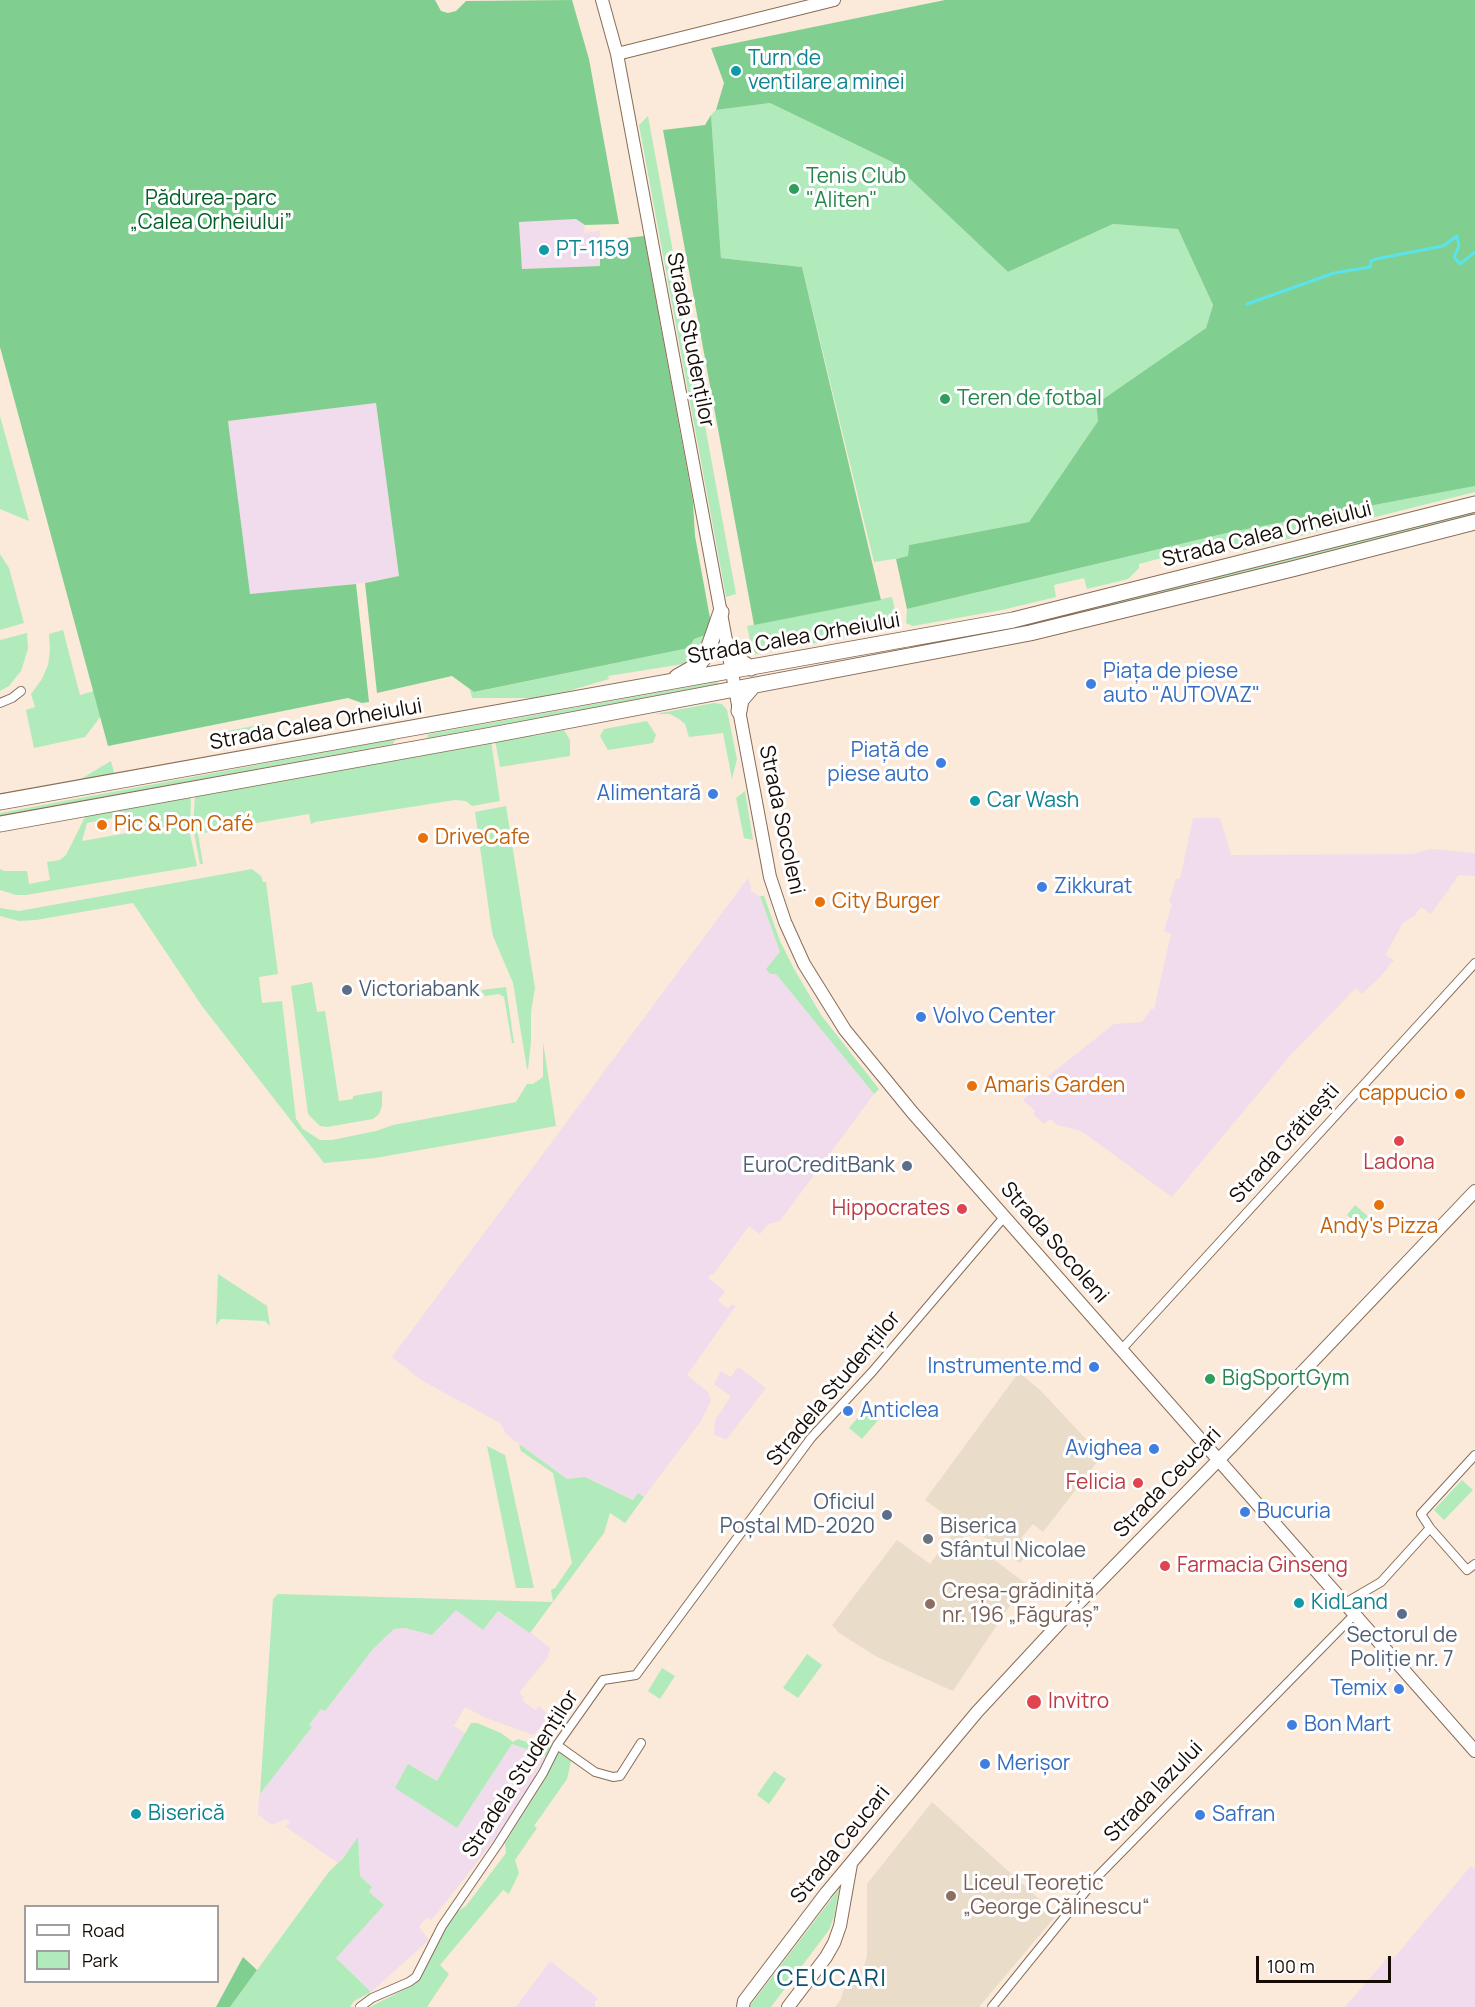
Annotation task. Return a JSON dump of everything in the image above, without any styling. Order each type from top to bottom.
[{"type":"highway","name":"Strada Calea Orheiului","points":[[0,802],[664,685],[1014,620],[1475,504]]},
{"type":"highway","name":"Strada Calea Orheiului","points":[[0,824],[1030,633],[1211,590],[1475,522]]},
{"type":"highway","points":[[1206,572],[1211,590]]},
{"type":"highway","points":[[664,685],[694,668],[703,660],[710,647],[721,612]]},
{"type":"highway","points":[[727,644],[735,658],[751,668]]},
{"type":"highway","points":[[739,711],[741,700],[753,686]]},
{"type":"highway","points":[[407,730],[411,749]]},
{"type":"main road","name":"Strada Studenților","points":[[602,0],[616,54],[735,689]]},
{"type":"main road","points":[[616,54],[834,0]]},
{"type":"main road","name":"Strada Socoleni","points":[[735,689],[770,878],[785,922],[804,964],[829,1006],[866,1057],[912,1112],[1475,1751]]},
{"type":"main road","name":"Strada Ceucari","points":[[742,2005],[852,1859],[981,1707],[1475,1191]]},
{"type":"main road","points":[[788,2007],[834,1943],[842,1915],[852,1859]]},
{"type":"street","points":[[0,703],[21,691]]},
{"type":"street","name":"Strada Grătiești","points":[[1122,1349],[1475,963]]},
{"type":"street","name":"Stradela Studenților","points":[[360,2007],[372,1998],[416,1977],[442,1926],[498,1844],[543,1773],[557,1745],[603,1680],[636,1675],[815,1433],[872,1372],[1005,1216]]},
{"type":"street","points":[[1475,1455],[1421,1514],[1430,1528],[1467,1570],[1475,1564]]},
{"type":"street","points":[[1345,1603],[1381,1582],[1430,1528]]},
{"type":"street","name":"Strada Iazului","points":[[992,2007],[1098,1875],[1355,1614]]},
{"type":"street","points":[[557,1745],[595,1772],[613,1778],[620,1776],[641,1743]]},
{"type":"shaded area","points":[[576,219],[585,225],[584,233],[600,231],[601,266],[522,269],[519,222]]},
{"type":"shaded area","points":[[376,403],[399,576],[361,583],[250,595],[228,421]]},
{"type":"shaded area","points":[[1193,818],[1220,818],[1231,855],[1412,854],[1431,849],[1475,853],[1475,876],[1459,875],[1431,914],[1421,907],[1414,916],[1403,923],[1385,955],[1394,960],[1380,977],[1362,994],[1356,988],[1288,1058],[1172,1197],[1081,1131],[1057,1125],[1051,1119],[1044,1124],[1023,1100],[1051,1074],[1114,1024],[1142,1022],[1151,1009],[1154,1009],[1171,934],[1164,931],[1172,904],[1169,902],[1176,879],[1180,879]]},
{"type":"shaded area","points":[[748,878],[750,891],[760,896],[780,952],[770,974],[776,974],[874,1094],[780,1221],[768,1224],[760,1234],[749,1226],[713,1275],[711,1274],[708,1278],[725,1291],[718,1301],[728,1309],[732,1304],[736,1306],[687,1375],[708,1392],[711,1400],[701,1421],[644,1497],[638,1493],[634,1500],[585,1477],[567,1479],[507,1435],[500,1423],[421,1380],[392,1357]]},
{"type":"shaded area","points":[[738,1367],[766,1388],[726,1440],[714,1434],[715,1420],[731,1396],[714,1384],[721,1371],[731,1377]]},
{"type":"shaded area","name":"Creșa-grădiniță nr. 196 „Făguraș”","points":[[1019,1372],[1042,1392],[1100,1454],[1098,1461],[1043,1532],[1033,1524],[1021,1538],[1032,1549],[1020,1563],[953,1514],[947,1516],[925,1500]]},
{"type":"shaded area","name":"Creșa-grădiniță nr. 196 „Făguraș”","points":[[955,1530],[1025,1583],[953,1691],[877,1657],[839,1633],[832,1625],[897,1540],[930,1564]]},
{"type":"shaded area","points":[[456,1609],[483,1630],[498,1611],[514,1623],[516,1621],[550,1648],[548,1657],[519,1693],[524,1697],[522,1700],[535,1710],[539,1706],[549,1716],[534,1735],[486,1718],[465,1707],[454,1726],[466,1734],[437,1781],[412,1766],[395,1787],[457,1827],[512,1744],[546,1756],[513,1816],[438,1912],[431,1920],[427,1917],[419,1927],[429,1940],[371,1992],[336,1958],[372,1887],[360,1876],[358,1839],[338,1863],[286,1827],[290,1822],[286,1819],[272,1825],[258,1814],[259,1798],[312,1727],[309,1725],[321,1708],[325,1711],[373,1649],[394,1629],[405,1628],[432,1635]]},
{"type":"shaded area","name":"Liceul Teoretic „George Călinescu“","points":[[932,1802],[1049,1908],[1054,1918],[979,2007],[835,2007],[843,1991],[864,1967],[867,1955],[867,1884]]},
{"type":"shaded area","points":[[1470,1867],[1475,1868],[1475,2007],[1345,2007],[1389,1956],[1394,1958]]},
{"type":"shaded area","points":[[550,1961],[598,1998],[595,2007],[516,2007]]},
{"type":"green space","name":"Pădurea-parc „Calea Orheiului”","points":[[0,0],[435,0],[441,11],[448,13],[456,11],[466,1],[572,0],[589,59],[619,224],[585,225],[576,219],[519,222],[522,269],[600,266],[600,241],[644,236],[693,502],[695,536],[711,633],[694,639],[689,648],[474,692],[452,676],[377,693],[365,583],[399,576],[376,403],[228,421],[250,594],[356,584],[369,702],[362,703],[348,698],[108,746],[0,347]]},
{"type":"green space","points":[[945,0],[1475,0],[1475,486],[1231,532],[907,609],[896,559],[908,556],[909,545],[1029,522],[1098,421],[1096,404],[1206,328],[1213,305],[1178,229],[1113,224],[1008,272],[892,162],[770,103],[716,110],[724,83],[711,48]]},
{"type":"green space","points":[[770,103],[892,162],[1008,272],[1113,224],[1178,229],[1213,305],[1206,328],[1096,404],[1098,421],[1029,522],[909,545],[908,557],[874,562],[802,267],[721,258],[711,115],[716,110]]},
{"type":"green space","points":[[711,115],[721,258],[802,267],[881,600],[754,625],[663,130],[705,125]]},
{"type":"green space","points":[[648,116],[736,594],[726,597],[639,125]]},
{"type":"green space","points":[[0,416],[29,521],[0,509]]},
{"type":"green space","points":[[1475,486],[1475,492],[1240,551],[1232,548],[1229,540],[1194,549],[1195,554],[1189,563],[1176,563],[1173,555],[1139,564],[1139,568],[1128,579],[1087,589],[1084,578],[1054,585],[1056,597],[1002,610],[913,626],[906,623],[907,609],[1231,532]]},
{"type":"green space","points":[[1475,512],[1475,515],[1212,581],[1213,578]]},
{"type":"green space","points":[[0,554],[9,568],[24,623],[0,630]]},
{"type":"green space","points":[[1194,583],[1196,585],[1059,620],[918,650],[917,646],[981,634]]},
{"type":"green space","points":[[892,597],[899,627],[894,629],[756,654],[752,649],[747,626]]},
{"type":"green space","points":[[63,630],[80,695],[94,691],[101,716],[85,737],[34,748],[26,710],[35,707],[31,694],[42,679],[48,665],[49,634]]},
{"type":"green space","points":[[27,633],[28,649],[21,671],[9,686],[0,691],[0,640]]},
{"type":"green space","points":[[711,633],[700,651],[683,664],[608,676],[609,679],[533,698],[472,698],[470,689],[475,692],[689,648],[694,639]]},
{"type":"green space","points":[[717,682],[720,684],[718,686],[429,738],[427,736],[429,734]]},
{"type":"green space","points":[[714,703],[722,704],[727,710],[737,759],[732,779],[723,733],[689,737],[685,724],[679,719],[670,714],[655,714]]},
{"type":"green space","points":[[647,721],[656,735],[653,743],[608,750],[600,736],[604,729]]},
{"type":"green space","points":[[263,724],[267,730],[265,739],[243,743],[228,739],[225,735],[228,731]]},
{"type":"green space","points":[[564,730],[570,740],[570,756],[500,767],[495,740]]},
{"type":"green space","points":[[395,739],[393,744],[0,816],[0,813]]},
{"type":"green space","points":[[491,741],[500,801],[472,806],[466,801],[455,800],[311,824],[309,814],[198,834],[203,864],[200,864],[193,827],[195,795]]},
{"type":"green space","points":[[111,761],[115,776],[77,783],[79,780]]},
{"type":"green space","points":[[745,791],[753,840],[744,838],[736,798]]},
{"type":"green space","points":[[191,795],[190,834],[197,866],[26,895],[16,895],[0,890],[0,869],[27,871],[29,884],[50,880],[47,862],[60,860],[66,855],[86,815]],"holes":[[[124,816],[127,833],[82,841],[87,823]]]},
{"type":"green space","points":[[506,806],[535,988],[531,1012],[528,1069],[513,983],[493,936],[475,812]]},
{"type":"green space","points":[[252,869],[261,876],[263,882],[266,882],[278,974],[259,977],[262,1003],[282,1001],[296,1119],[303,1129],[320,1140],[332,1140],[393,1125],[516,1102],[527,1084],[533,1084],[543,1077],[543,1042],[556,1126],[375,1158],[324,1163],[202,1006],[133,903],[36,920],[19,921],[0,916],[0,908],[19,911]]},
{"type":"green space","points":[[760,896],[764,896],[780,941],[821,1015],[879,1089],[874,1094],[776,974],[770,974],[766,969],[780,952]]},
{"type":"green space","points":[[312,982],[317,1012],[325,1011],[339,1101],[382,1091],[382,1106],[379,1114],[373,1119],[327,1127],[320,1126],[308,1114],[291,986]]},
{"type":"green space","points":[[506,987],[514,1043],[512,1043],[504,997],[499,994],[485,996],[481,990]]},
{"type":"green space","points":[[1355,1205],[1371,1219],[1362,1229],[1347,1215]]},
{"type":"green space","points":[[218,1274],[267,1306],[270,1326],[265,1321],[221,1319],[216,1325]]},
{"type":"green space","points":[[866,1408],[879,1419],[862,1439],[849,1428]]},
{"type":"green space","points":[[519,1444],[567,1479],[585,1477],[633,1500],[638,1493],[644,1497],[625,1523],[610,1513],[604,1533],[553,1602],[551,1590],[555,1588],[572,1563],[553,1473],[521,1451]]},
{"type":"green space","points":[[487,1446],[505,1455],[534,1588],[516,1588]]},
{"type":"green space","points":[[1462,1480],[1473,1490],[1444,1520],[1434,1510]]},
{"type":"green space","points":[[278,1594],[553,1602],[530,1633],[498,1611],[483,1630],[456,1610],[432,1635],[405,1628],[394,1629],[373,1649],[325,1711],[321,1709],[309,1725],[312,1727],[260,1794],[273,1599]]},
{"type":"green space","points":[[807,1654],[822,1665],[798,1698],[783,1688]]},
{"type":"green space","points":[[662,1668],[675,1676],[660,1699],[648,1691]]},
{"type":"green space","points":[[471,1723],[477,1723],[501,1733],[513,1742],[518,1739],[537,1746],[552,1744],[546,1756],[512,1744],[457,1828],[395,1788],[408,1764],[437,1781]]},
{"type":"green space","points":[[556,1752],[572,1757],[567,1779],[534,1826],[537,1828],[515,1860],[519,1873],[509,1894],[503,1890],[440,1965],[449,1974],[427,2007],[370,2007],[415,1984],[455,1913],[466,1906],[506,1853],[505,1843],[547,1776]]},
{"type":"green space","points":[[774,1771],[786,1779],[769,1804],[757,1795]]},
{"type":"green space","points":[[358,1837],[360,1876],[372,1887],[369,1892],[384,1905],[336,1958],[371,1992],[354,2001],[350,2007],[230,2007],[328,1873],[344,1857]]},
{"type":"green space","points":[[839,1889],[829,1930],[771,2007],[749,2007]]},
{"type":"green space","points":[[243,1957],[257,1970],[230,2007],[216,2007]]},
{"type":"waterway","points":[[1247,304],[1334,273],[1370,267],[1371,261],[1376,259],[1443,246],[1457,236],[1459,246],[1454,257],[1460,264],[1475,252]]},
{"type":"place","name":"Turn de ventilare a minei","points":[[736,71]]},
{"type":"place","name":"Tenis Club \"Aliten\"","points":[[794,189]]},
{"type":"place","name":"PT-1159","points":[[544,250]]},
{"type":"place","name":"Teren de fotbal","points":[[945,399]]},
{"type":"place","name":"Piața de piese auto \"AUTOVAZ\"","points":[[1091,684]]},
{"type":"place","name":"Piață de piese auto","points":[[941,763]]},
{"type":"place","name":"Alimentară","points":[[713,794]]},
{"type":"place","name":"Car Wash","points":[[975,801]]},
{"type":"place","name":"Pic & Pon Café","points":[[102,825]]},
{"type":"place","name":"DriveCafe","points":[[423,838]]},
{"type":"place","name":"Zikkurat","points":[[1042,887]]},
{"type":"place","name":"City Burger","points":[[820,902]]},
{"type":"place","name":"Victoriabank","points":[[347,990]]},
{"type":"place","name":"Volvo Center","points":[[921,1017]]},
{"type":"place","name":"Amaris Garden","points":[[972,1086]]},
{"type":"place","name":"cappucio","points":[[1460,1094]]},
{"type":"place","name":"Ladona","points":[[1399,1141]]},
{"type":"place","name":"EuroCreditBank","points":[[907,1166]]},
{"type":"place","name":"Andy's Pizza","points":[[1379,1205]]},
{"type":"place","name":"Hippocrates","points":[[962,1209]]},
{"type":"place","name":"Instrumente.md","points":[[1094,1367]]},
{"type":"place","name":"BigSportGym","points":[[1210,1379]]},
{"type":"place","name":"Anticlea","points":[[848,1411]]},
{"type":"place","name":"Avighea","points":[[1154,1449]]},
{"type":"place","name":"Felicia","points":[[1138,1483]]},
{"type":"place","name":"Bucuria","points":[[1245,1512]]},
{"type":"place","name":"Oficiul Poștal MD-2020","points":[[887,1515]]},
{"type":"place","name":"Biserica Sfântul Nicolae","points":[[928,1539]]},
{"type":"place","name":"Farmacia Ginseng","points":[[1165,1566]]},
{"type":"place","name":"KidLand","points":[[1299,1603]]},
{"type":"place","name":"Creșa-grădiniță nr. 196 „Făguraș”","points":[[930,1604]]},
{"type":"place","name":"Sectorul de Poliție nr. 7","points":[[1402,1614]]},
{"type":"place","name":"Temix","points":[[1399,1689]]},
{"type":"place","name":"Invitro","points":[[1034,1702]]},
{"type":"place","name":"Bon Mart","points":[[1292,1725]]},
{"type":"place","name":"Merișor","points":[[985,1764]]},
{"type":"place","name":"Biserică","points":[[136,1814]]},
{"type":"place","name":"Safran","points":[[1200,1815]]},
{"type":"place","name":"Liceul Teoretic „George Călinescu“","points":[[951,1896]]},
{"type":"district","name":"CEUCARI","points":[[832,1979]]}]
